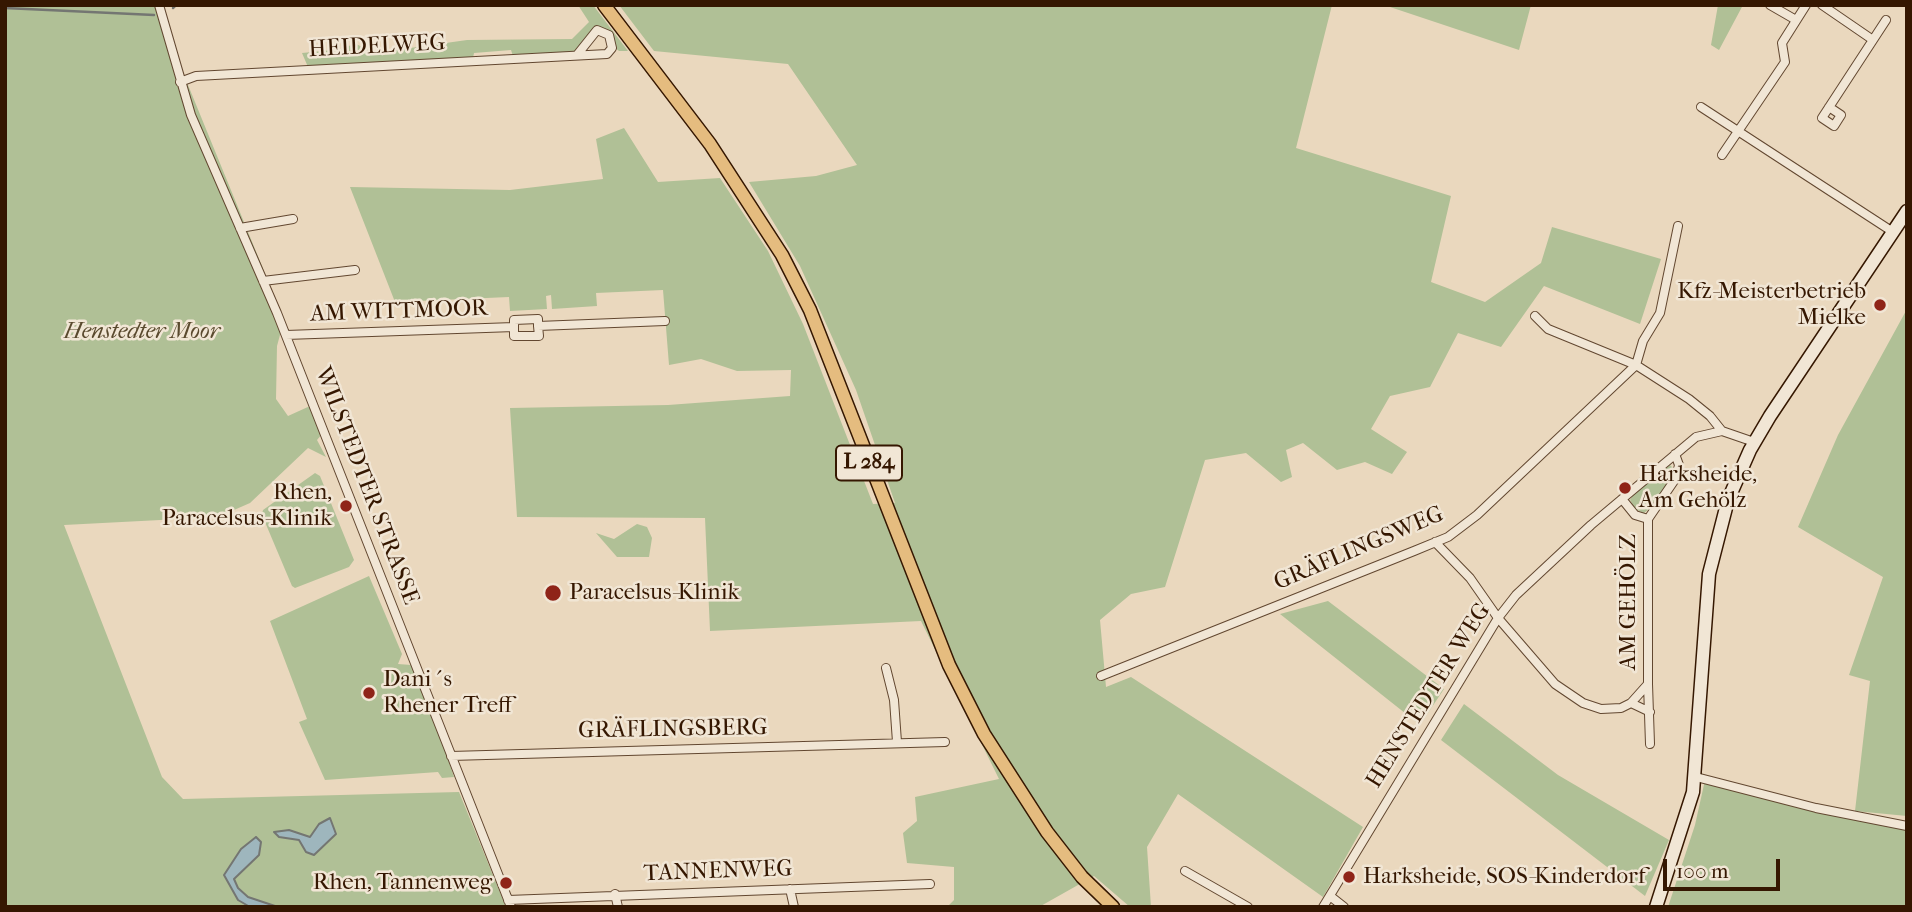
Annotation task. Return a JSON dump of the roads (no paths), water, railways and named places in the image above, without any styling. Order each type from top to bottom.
[{"type":"main road","name":"L 284","points":[[604,5],[710,144],[782,255],[810,310],[922,603],[955,677],[984,734],[1047,832],[1082,877],[1113,907]]},
{"type":"main road","points":[[1656,907],[1692,798],[1696,776],[1709,574],[1728,500],[1754,442],[1907,211]]},
{"type":"street","name":"WILSTEDTER STRASSE","points":[[159,5],[180,82],[286,335],[509,903]]},
{"type":"street","points":[[1770,5],[1796,20]]},
{"type":"street","points":[[1722,156],[1784,62],[1782,43],[1806,5]]},
{"type":"street","points":[[1824,6],[1873,40]]},
{"type":"street","points":[[1829,107],[1886,20]]},
{"type":"street","name":"HEIDELWEG","points":[[180,82],[196,76],[577,55]]},
{"type":"street","points":[[1701,107],[1894,232]]},
{"type":"street","points":[[240,228],[293,219]]},
{"type":"street","points":[[1636,365],[1643,341],[1660,313],[1678,226]]},
{"type":"street","points":[[264,281],[355,270]]},
{"type":"street","points":[[1535,316],[1548,329],[1636,365],[1689,399],[1710,416],[1722,431],[1754,442]]},
{"type":"street","name":"AM WITTMOOR","points":[[538,319],[539,336],[514,336],[514,327],[513,320],[538,319]]},
{"type":"street","name":"AM WITTMOOR","points":[[538,326],[665,321]]},
{"type":"street","name":"AM WITTMOOR","points":[[286,335],[514,327]]},
{"type":"street","name":"GRÄFLINGSWEG","points":[[1101,676],[1448,537],[1478,515],[1636,365]]},
{"type":"street","name":"HENSTEDTER WEG","points":[[1323,907],[1498,618],[1555,558],[1675,454],[1696,437],[1722,431]]},
{"type":"street","name":"AM GEHÖLZ","points":[[1650,744],[1648,519],[1676,478],[1679,465],[1675,454]]},
{"type":"street","name":"AM GEHÖLZ","points":[[1622,499],[1635,514],[1648,519]]},
{"type":"street","name":"AM GEHÖLZ","points":[[1435,542],[1470,578],[1498,618],[1543,672],[1583,703],[1610,710],[1631,703],[1648,684]]},
{"type":"street","points":[[886,668],[894,700],[897,742]]},
{"type":"street","name":"AM GEHÖLZ","points":[[1631,703],[1650,712]]},
{"type":"street","name":"GRÄFLINGSBERG","points":[[451,756],[945,741]]},
{"type":"street","points":[[1696,776],[1816,808],[1907,826]]},
{"type":"street","points":[[1185,871],[1248,907]]},
{"type":"street","name":"TANNENWEG","points":[[509,903],[615,894],[930,884]]},
{"type":"street","points":[[790,889],[794,907]]},
{"type":"street","points":[[615,894],[618,907]]},
{"type":"street","points":[[1330,896],[1343,907]]},
{"type":"water","points":[[330,818],[336,834],[314,855],[306,852],[299,840],[279,837],[274,832],[289,830],[310,837],[319,824]]},
{"type":"water","points":[[256,837],[261,842],[259,855],[234,879],[238,888],[248,897],[278,907],[250,907],[238,900],[224,875],[241,849]]},
{"type":"waterway","points":[[173,8],[176,5]]},
{"type":"waterway","points":[[5,8],[154,15]]},
{"type":"place","name":"Kfz-Meisterbetrieb Mielke","points":[[1880,305]]},
{"type":"place","name":"Harksheide, Am Gehölz","points":[[1625,488]]},
{"type":"place","name":"Rhen, Paracelsus-Klinik","points":[[346,506]]},
{"type":"place","name":"Paracelsus-Klinik","points":[[553,593]]},
{"type":"place","name":"Dani´s Rhener Treff","points":[[369,693]]},
{"type":"place","name":"Harksheide, SOS-Kinderdorf","points":[[1349,877]]},
{"type":"place","name":"Rhen, Tannenweg","points":[[506,883]]},
{"type":"park label","name":"Henstedter Moor","points":[[142,332]]}]
